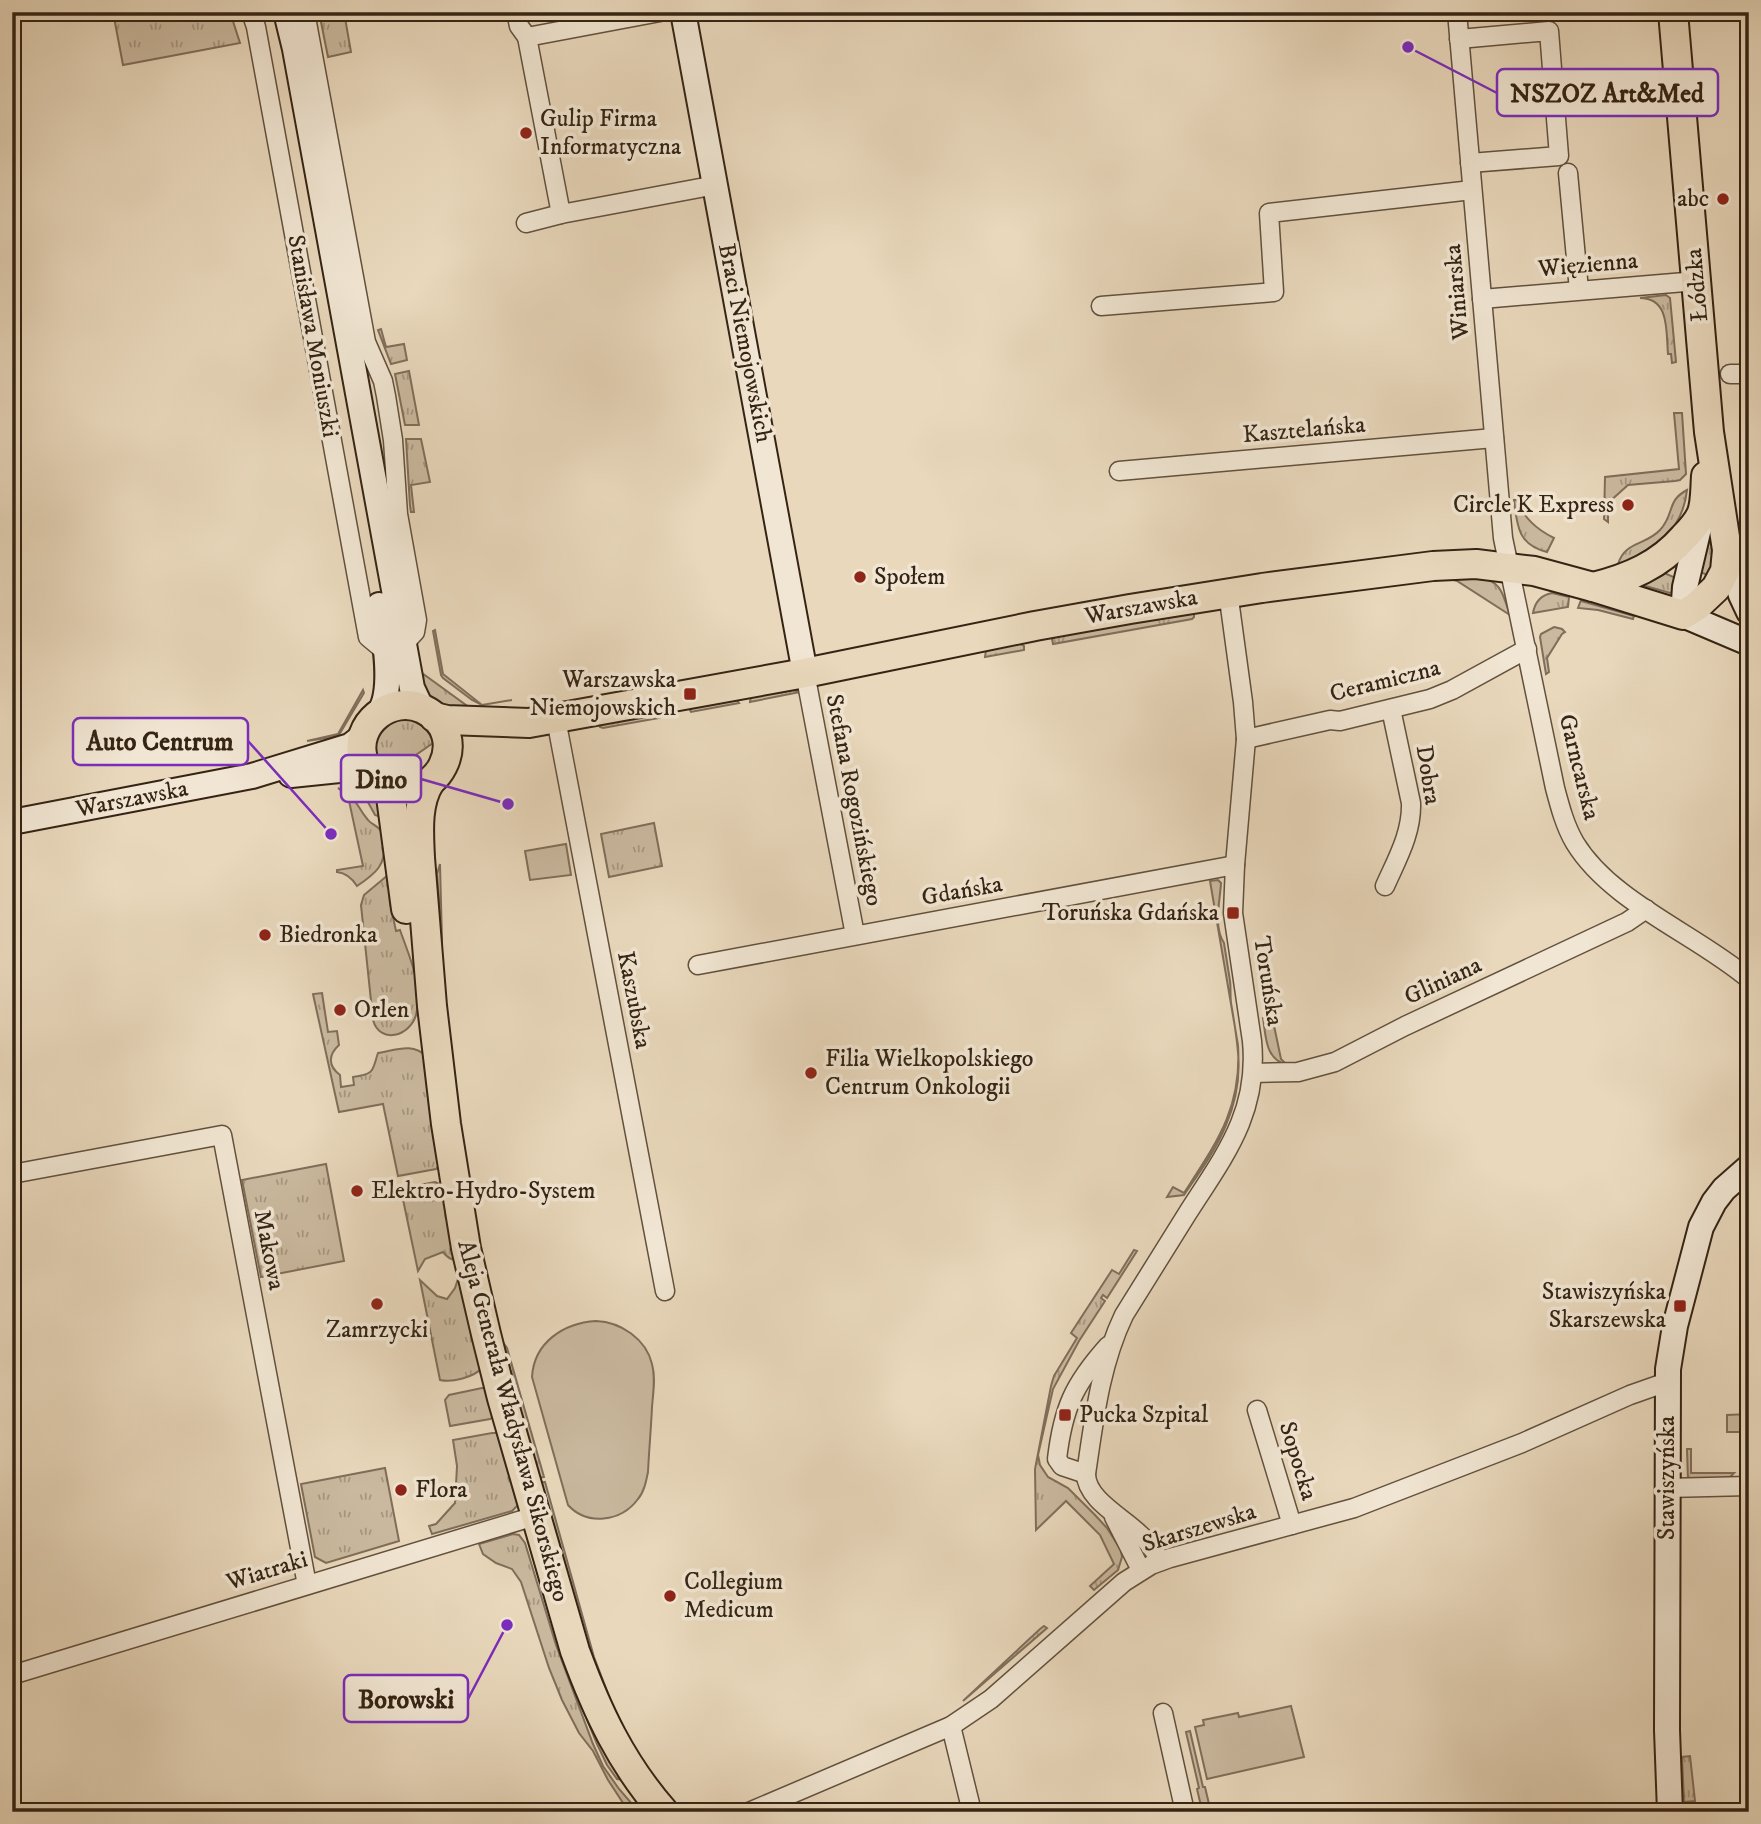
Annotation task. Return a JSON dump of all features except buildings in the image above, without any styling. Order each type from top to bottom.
[{"type":"main road","name":"Stanisława Moniuszki","points":[[269,12],[382,618],[412,688],[421,705],[431,714]]},
{"type":"main road","name":"Stanisława Moniuszki","points":[[286,12],[293,40],[395,648],[387,696],[372,722]]},
{"type":"main road","name":"Braci Niemojowskich","points":[[684,12],[806,674]]},
{"type":"main road","name":"Łódzka","points":[[1673,12],[1709,432],[1727,550]]},
{"type":"main road","name":"Łódzka","points":[[1702,514],[1709,432]]},
{"type":"main road","points":[[1594,587],[1628,577],[1658,561],[1679,544],[1702,514]]},
{"type":"main road","points":[[1683,615],[1685,587],[1702,514]]},
{"type":"main road","points":[[1683,615],[1716,588],[1725,571],[1727,550]]},
{"type":"main road","points":[[1727,550],[1749,612]]},
{"type":"main road","name":"Warszawska","points":[[446,758],[462,744],[542,721],[806,674],[1065,620],[1228,593],[1433,566],[1476,564],[1544,574],[1683,615],[1749,643]]},
{"type":"main road","points":[[400,705],[414,706],[431,714],[439,722],[446,736],[446,758],[441,771],[430,782],[410,790],[395,790],[376,779],[362,753],[362,745],[372,722],[400,705]]},
{"type":"main road","name":"Warszawska","points":[[431,714],[440,719],[457,721],[542,721]]},
{"type":"main road","name":"Warszawska","points":[[12,822],[252,776],[350,746],[372,722]]},
{"type":"main road","name":"Warszawska","points":[[252,776],[300,775],[357,769],[376,779]]},
{"type":"main road","name":"Aleja Generała Władysława Sikorskiego","points":[[376,779],[391,797],[406,911],[432,1006]]},
{"type":"main road","name":"Aleja Generała Władysława Sikorskiego","points":[[430,782],[422,800],[420,858],[432,1006],[450,1156],[466,1248],[486,1334],[565,1621],[602,1718],[623,1757],[664,1812]]},
{"type":"main road","name":"Stawiszyńska","points":[[1670,1812],[1667,1755],[1667,1382],[1670,1354],[1701,1227],[1714,1202],[1735,1178],[1749,1167]]},
{"type":"street","name":"Stanisława Moniuszki","points":[[251,12],[256,27],[368,637],[395,648],[415,632],[417,620],[398,514],[393,440],[383,382],[366,342],[306,12]]},
{"type":"street","points":[[516,12],[519,26],[527,37],[561,214]]},
{"type":"street","points":[[527,37],[660,12]]},
{"type":"street","name":"Winiarska","points":[[1457,12],[1503,538],[1509,567]]},
{"type":"street","points":[[1459,39],[1549,31],[1559,156],[1470,163]]},
{"type":"street","points":[[1568,173],[1579,290]]},
{"type":"street","points":[[526,223],[716,185]]},
{"type":"street","points":[[1101,306],[1274,292],[1269,213],[1472,190]]},
{"type":"street","name":"Więzienna","points":[[1482,299],[1697,281]]},
{"type":"street","points":[[1730,374],[1749,374]]},
{"type":"street","name":"Kasztelańska","points":[[1119,471],[1494,438]]},
{"type":"street","name":"Garncarska","points":[[1509,567],[1555,788],[1563,816],[1575,842],[1591,865],[1610,884],[1749,979]]},
{"type":"street","name":"Toruńska","points":[[1112,1341],[1078,1383],[1068,1404],[1057,1459],[1062,1466],[1086,1474],[1101,1377],[1112,1341],[1124,1315],[1229,1148],[1244,1116],[1251,1087],[1252,1041],[1233,914],[1246,739],[1228,593]]},
{"type":"street","name":"Ceramiczna","points":[[1246,739],[1330,720],[1340,721],[1430,699],[1527,649]]},
{"type":"street","name":"Stefana Rogozińskiego","points":[[806,674],[855,935]]},
{"type":"street","name":"Dobra","points":[[1385,886],[1408,834],[1412,816],[1391,709]]},
{"type":"street","name":"Kaszubska","points":[[542,721],[665,1291]]},
{"type":"street","name":"Gdańska","points":[[698,965],[1235,865]]},
{"type":"street","name":"Gliniana","points":[[1252,1073],[1297,1072],[1335,1062],[1405,1026],[1627,922],[1646,909]]},
{"type":"street","name":"Makowa","points":[[12,1174],[222,1135],[307,1585]]},
{"type":"street","name":"Skarszewska","points":[[749,1812],[951,1726],[991,1699],[1113,1591],[1141,1570],[1161,1561],[1354,1508],[1522,1443],[1630,1395],[1667,1382]]},
{"type":"street","points":[[1068,1404],[1083,1403],[1096,1409]]},
{"type":"street","name":"Sopocka","points":[[1257,1410],[1292,1525]]},
{"type":"street","points":[[1086,1474],[1090,1490],[1137,1531],[1161,1561]]},
{"type":"street","points":[[1667,1488],[1749,1486]]},
{"type":"street","points":[[1111,1511],[1141,1570]]},
{"type":"street","name":"Wiatraki","points":[[12,1675],[535,1516]]},
{"type":"street","points":[[1163,1713],[1185,1812]]},
{"type":"street","points":[[951,1726],[972,1812]]},
{"type":"green space","points":[[113,12],[230,12],[240,43],[123,65]]},
{"type":"green space","points":[[319,12],[344,12],[351,52],[328,57]]},
{"type":"green space","points":[[1666,295],[1670,298],[1676,362],[1672,363],[1671,354],[1668,354],[1662,310],[1650,300],[1640,298]]},
{"type":"green space","points":[[381,329],[386,347],[404,344],[407,360],[391,364],[378,330]]},
{"type":"green space","points":[[409,371],[419,425],[405,425],[395,374]]},
{"type":"green space","points":[[1674,413],[1682,413],[1686,474],[1675,481],[1628,485],[1608,503],[1608,522],[1604,519],[1605,477],[1679,469]]},
{"type":"green space","points":[[406,439],[421,439],[430,482],[411,485],[414,512],[411,512],[410,506]]},
{"type":"green space","points":[[1687,490],[1680,517],[1664,538],[1643,554],[1618,564],[1625,551],[1660,530],[1668,519],[1673,503]]},
{"type":"green space","points":[[1514,500],[1517,500],[1531,522],[1554,538],[1547,552],[1530,545],[1521,533]]},
{"type":"green space","points":[[1714,525],[1715,578],[1700,572]]},
{"type":"green space","points":[[1657,570],[1676,578],[1670,593],[1635,583]]},
{"type":"green space","points":[[1480,578],[1498,586],[1510,615],[1450,579]]},
{"type":"green space","points":[[1552,593],[1569,597],[1568,607],[1533,613],[1539,600]]},
{"type":"green space","points":[[1581,600],[1634,616],[1633,619],[1578,608]]},
{"type":"green space","points":[[1194,612],[1192,619],[1053,644],[1052,639],[1055,636]]},
{"type":"green space","points":[[1554,627],[1565,632],[1547,658],[1549,672],[1546,674],[1540,637]]},
{"type":"green space","points":[[435,630],[443,674],[482,705],[441,675],[433,631]]},
{"type":"green space","points":[[1019,643],[1024,646],[1024,650],[985,657],[986,650]]},
{"type":"green space","points":[[422,673],[472,712],[433,701],[425,691]]},
{"type":"green space","points":[[789,689],[800,692],[750,702],[751,696]]},
{"type":"green space","points":[[363,690],[364,693],[339,735],[307,741],[338,734]]},
{"type":"green space","points":[[735,698],[739,703],[691,712],[690,710],[692,707]]},
{"type":"green space","points":[[656,713],[659,718],[600,727],[600,724]]},
{"type":"green space","points":[[406,718],[424,727],[433,743],[413,757],[396,775],[379,761],[376,743],[385,727]]},
{"type":"green space","points":[[345,780],[359,784],[370,792],[377,802],[381,817],[375,815],[364,795]]},
{"type":"green space","points":[[338,788],[353,799],[368,820],[380,829],[384,841],[382,863],[357,886],[348,876],[337,872],[363,866],[348,796]]},
{"type":"green space","points":[[654,823],[662,866],[609,877],[601,834]]},
{"type":"green space","points":[[566,844],[571,875],[530,880],[525,851]]},
{"type":"green space","points":[[440,864],[442,941],[439,967],[440,915],[437,874]]},
{"type":"green space","points":[[388,875],[396,931],[400,930],[407,950],[418,994],[413,1022],[395,1035],[382,1033],[373,1020],[361,905],[364,895]]},
{"type":"green space","points":[[1218,880],[1221,883],[1219,929],[1224,943],[1231,1003],[1210,881]]},
{"type":"green space","points":[[322,993],[328,1032],[337,1031],[339,1045],[331,1060],[333,1068],[340,1075],[341,1087],[354,1085],[353,1077],[369,1073],[378,1053],[410,1048],[427,1057],[439,1165],[436,1169],[398,1176],[383,1104],[339,1112],[313,994]]},
{"type":"green space","points":[[1272,1016],[1281,1059],[1287,1065],[1274,1058],[1266,1040],[1263,1018]]},
{"type":"green space","points":[[1238,1052],[1236,1093],[1222,1134],[1184,1195],[1167,1197],[1173,1187],[1184,1193],[1225,1124],[1236,1088]]},
{"type":"green space","points":[[326,1164],[344,1261],[261,1277],[242,1180]]},
{"type":"green space","points":[[435,1182],[444,1186],[460,1259],[450,1259],[443,1252],[425,1259],[418,1271],[401,1190]]},
{"type":"green space","points":[[1134,1250],[1137,1251],[1107,1298],[1103,1295],[1101,1298],[1105,1301],[1053,1389],[1038,1455],[1040,1465],[1048,1477],[1068,1488],[1095,1515],[1121,1550],[1118,1570],[1094,1590],[1090,1586],[1114,1564],[1100,1535],[1066,1501],[1036,1530],[1035,1469],[1054,1376],[1077,1338],[1071,1333],[1112,1270],[1119,1274]]},
{"type":"green space","points":[[463,1277],[482,1368],[462,1378],[440,1380],[420,1280],[437,1296],[447,1299],[458,1279]]},
{"type":"green space","points":[[596,1321],[623,1328],[638,1340],[649,1355],[654,1375],[648,1472],[644,1487],[631,1507],[623,1513],[604,1518],[585,1516],[568,1505],[532,1377],[538,1354],[553,1337],[562,1330]]},
{"type":"green space","points":[[496,1333],[507,1348],[544,1477],[538,1478]]},
{"type":"green space","points":[[487,1388],[493,1417],[450,1426],[445,1400],[449,1395]]},
{"type":"green space","points":[[1749,1414],[1749,1432],[1727,1432],[1727,1415]]},
{"type":"green space","points":[[498,1433],[518,1505],[512,1511],[432,1534],[429,1526],[436,1524],[455,1503],[457,1466],[453,1440]]},
{"type":"green space","points":[[1687,1449],[1691,1449],[1691,1473],[1734,1473],[1729,1478],[1688,1481]]},
{"type":"green space","points":[[385,1468],[399,1541],[326,1563],[315,1557],[301,1484]]},
{"type":"green space","points":[[545,1482],[594,1657],[622,1730],[598,1686],[539,1483]]},
{"type":"green space","points":[[526,1532],[530,1535],[623,1780],[617,1779],[607,1765],[574,1688]]},
{"type":"green space","points":[[513,1534],[519,1535],[525,1543],[556,1645],[593,1744],[603,1766],[639,1812],[629,1812],[593,1751],[579,1733],[562,1700],[521,1582],[512,1569],[483,1554],[479,1544]]},
{"type":"green space","points":[[1044,1626],[1047,1628],[963,1701],[1040,1629]]},
{"type":"green space","points":[[1291,1706],[1304,1757],[1207,1779],[1195,1727],[1204,1725],[1203,1720],[1238,1713],[1239,1717]]},
{"type":"green space","points":[[1190,1731],[1209,1804],[1201,1806],[1186,1732]]},
{"type":"green space","points":[[1690,1756],[1695,1801],[1684,1802],[1682,1757]]},
{"type":"place","name":"NSZOZ Art&Med","points":[[1408,47]]},
{"type":"place","name":"Gulip Firma Informatyczna","points":[[526,133]]},
{"type":"place","name":"abc","points":[[1723,199]]},
{"type":"place","name":"Circle K Express","points":[[1628,505]]},
{"type":"place","name":"Społem","points":[[860,577]]},
{"type":"place","name":"Warszawska Niemojowskich","points":[[690,694]]},
{"type":"place","name":"Dino","points":[[508,804]]},
{"type":"place","name":"Auto Centrum","points":[[331,834]]},
{"type":"place","name":"Toruńska Gdańska","points":[[1233,913]]},
{"type":"place","name":"Biedronka","points":[[265,935]]},
{"type":"place","name":"Orlen","points":[[340,1010]]},
{"type":"place","name":"Filia Wielkopolskiego Centrum Onkologii","points":[[811,1073]]},
{"type":"place","name":"Elektro-Hydro-System","points":[[357,1191]]},
{"type":"place","name":"Zamrzycki","points":[[377,1304]]},
{"type":"place","name":"Stawiszyńska Skarszewska","points":[[1680,1306]]},
{"type":"place","name":"Pucka Szpital","points":[[1065,1415]]},
{"type":"place","name":"Flora","points":[[401,1490]]},
{"type":"place","name":"Collegium Medicum","points":[[670,1596]]},
{"type":"place","name":"Borowski","points":[[507,1625]]}]
